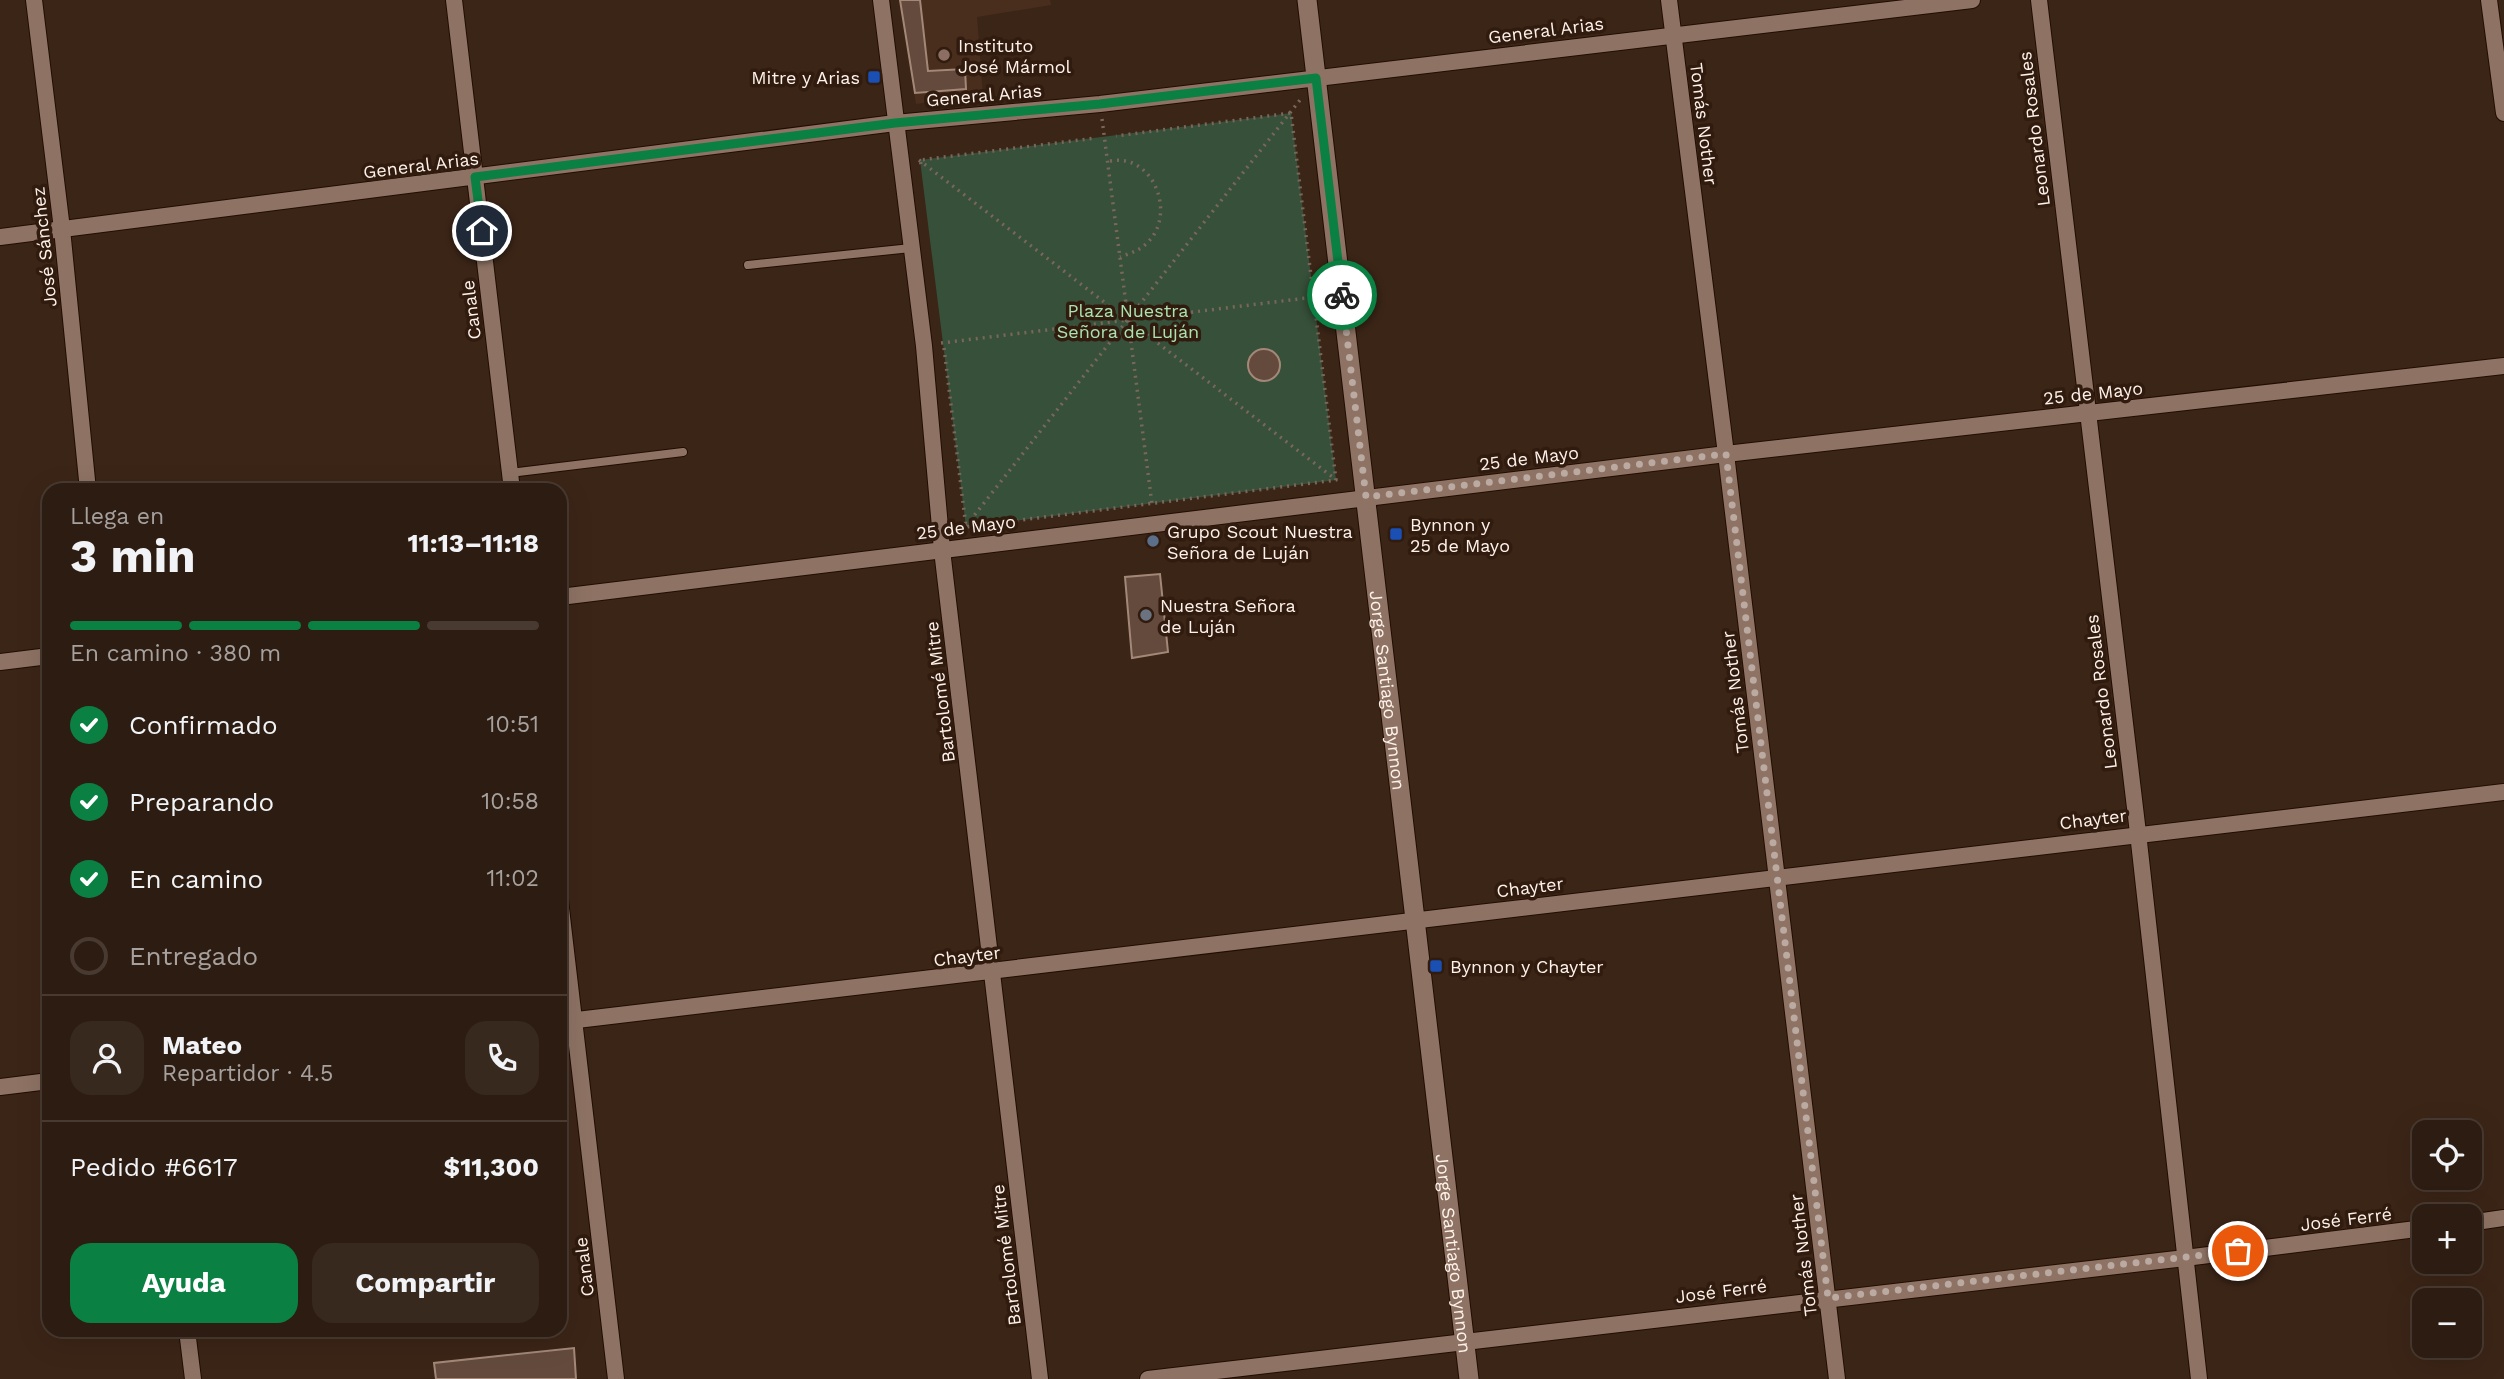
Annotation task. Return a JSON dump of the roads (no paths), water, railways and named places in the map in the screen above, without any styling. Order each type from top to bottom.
[{"type":"street","name":"José Sánchez","points":[[34,0],[62,229],[88,483]]},
{"type":"street","name":"Canale","points":[[454,0],[511,483]]},
{"type":"street","name":"Bartolomé Mitre","points":[[881,0],[924,346],[942,550],[1040,1379]]},
{"type":"street","name":"Jorge Santiago Bynnon","points":[[1307,0],[1469,1379]]},
{"type":"street","name":"Tomás Nother","points":[[1669,0],[1837,1379]]},
{"type":"street","name":"General Arias","points":[[0,237],[895,123],[1100,104],[1972,0]]},
{"type":"street","name":"Leonardo Rosales","points":[[2039,0],[2138,833],[2199,1379]]},
{"type":"street","points":[[2490,0],[2504,113]]},
{"type":"street","name":"25 de Mayo","points":[[567,596],[1726,454],[2504,366]]},
{"type":"street","points":[[0,662],[42,657]]},
{"type":"street","name":"Chayter","points":[[567,1021],[2138,833],[2504,792]]},
{"type":"street","name":"Canale","points":[[567,1021],[616,1379]]},
{"type":"street","points":[[0,1087],[42,1082]]},
{"type":"street","points":[[2482,1221],[2504,1218]]},
{"type":"street","name":"José Ferré","points":[[1148,1379],[2412,1230]]},
{"type":"street","points":[[188,1337],[193,1379]]},
{"type":"lane","points":[[748,265],[911,248]]},
{"type":"lane","points":[[510,473],[683,452]]},
{"type":"place","name":"Instituto José Mármol","points":[[944,55]]},
{"type":"place","name":"Mitre y Arias","points":[[874,77]]},
{"type":"place","name":"Bynnon y 25 de Mayo","points":[[1396,534]]},
{"type":"place","name":"Grupo Scout Nuestra Señora de Luján","points":[[1153,541]]},
{"type":"place","name":"Nuestra Señora de Luján","points":[[1146,615]]},
{"type":"place","name":"Bynnon y Chayter","points":[[1436,966]]},
{"type":"park label","name":"Plaza Nuestra Señora de Luján","points":[[1128,320]]}]
